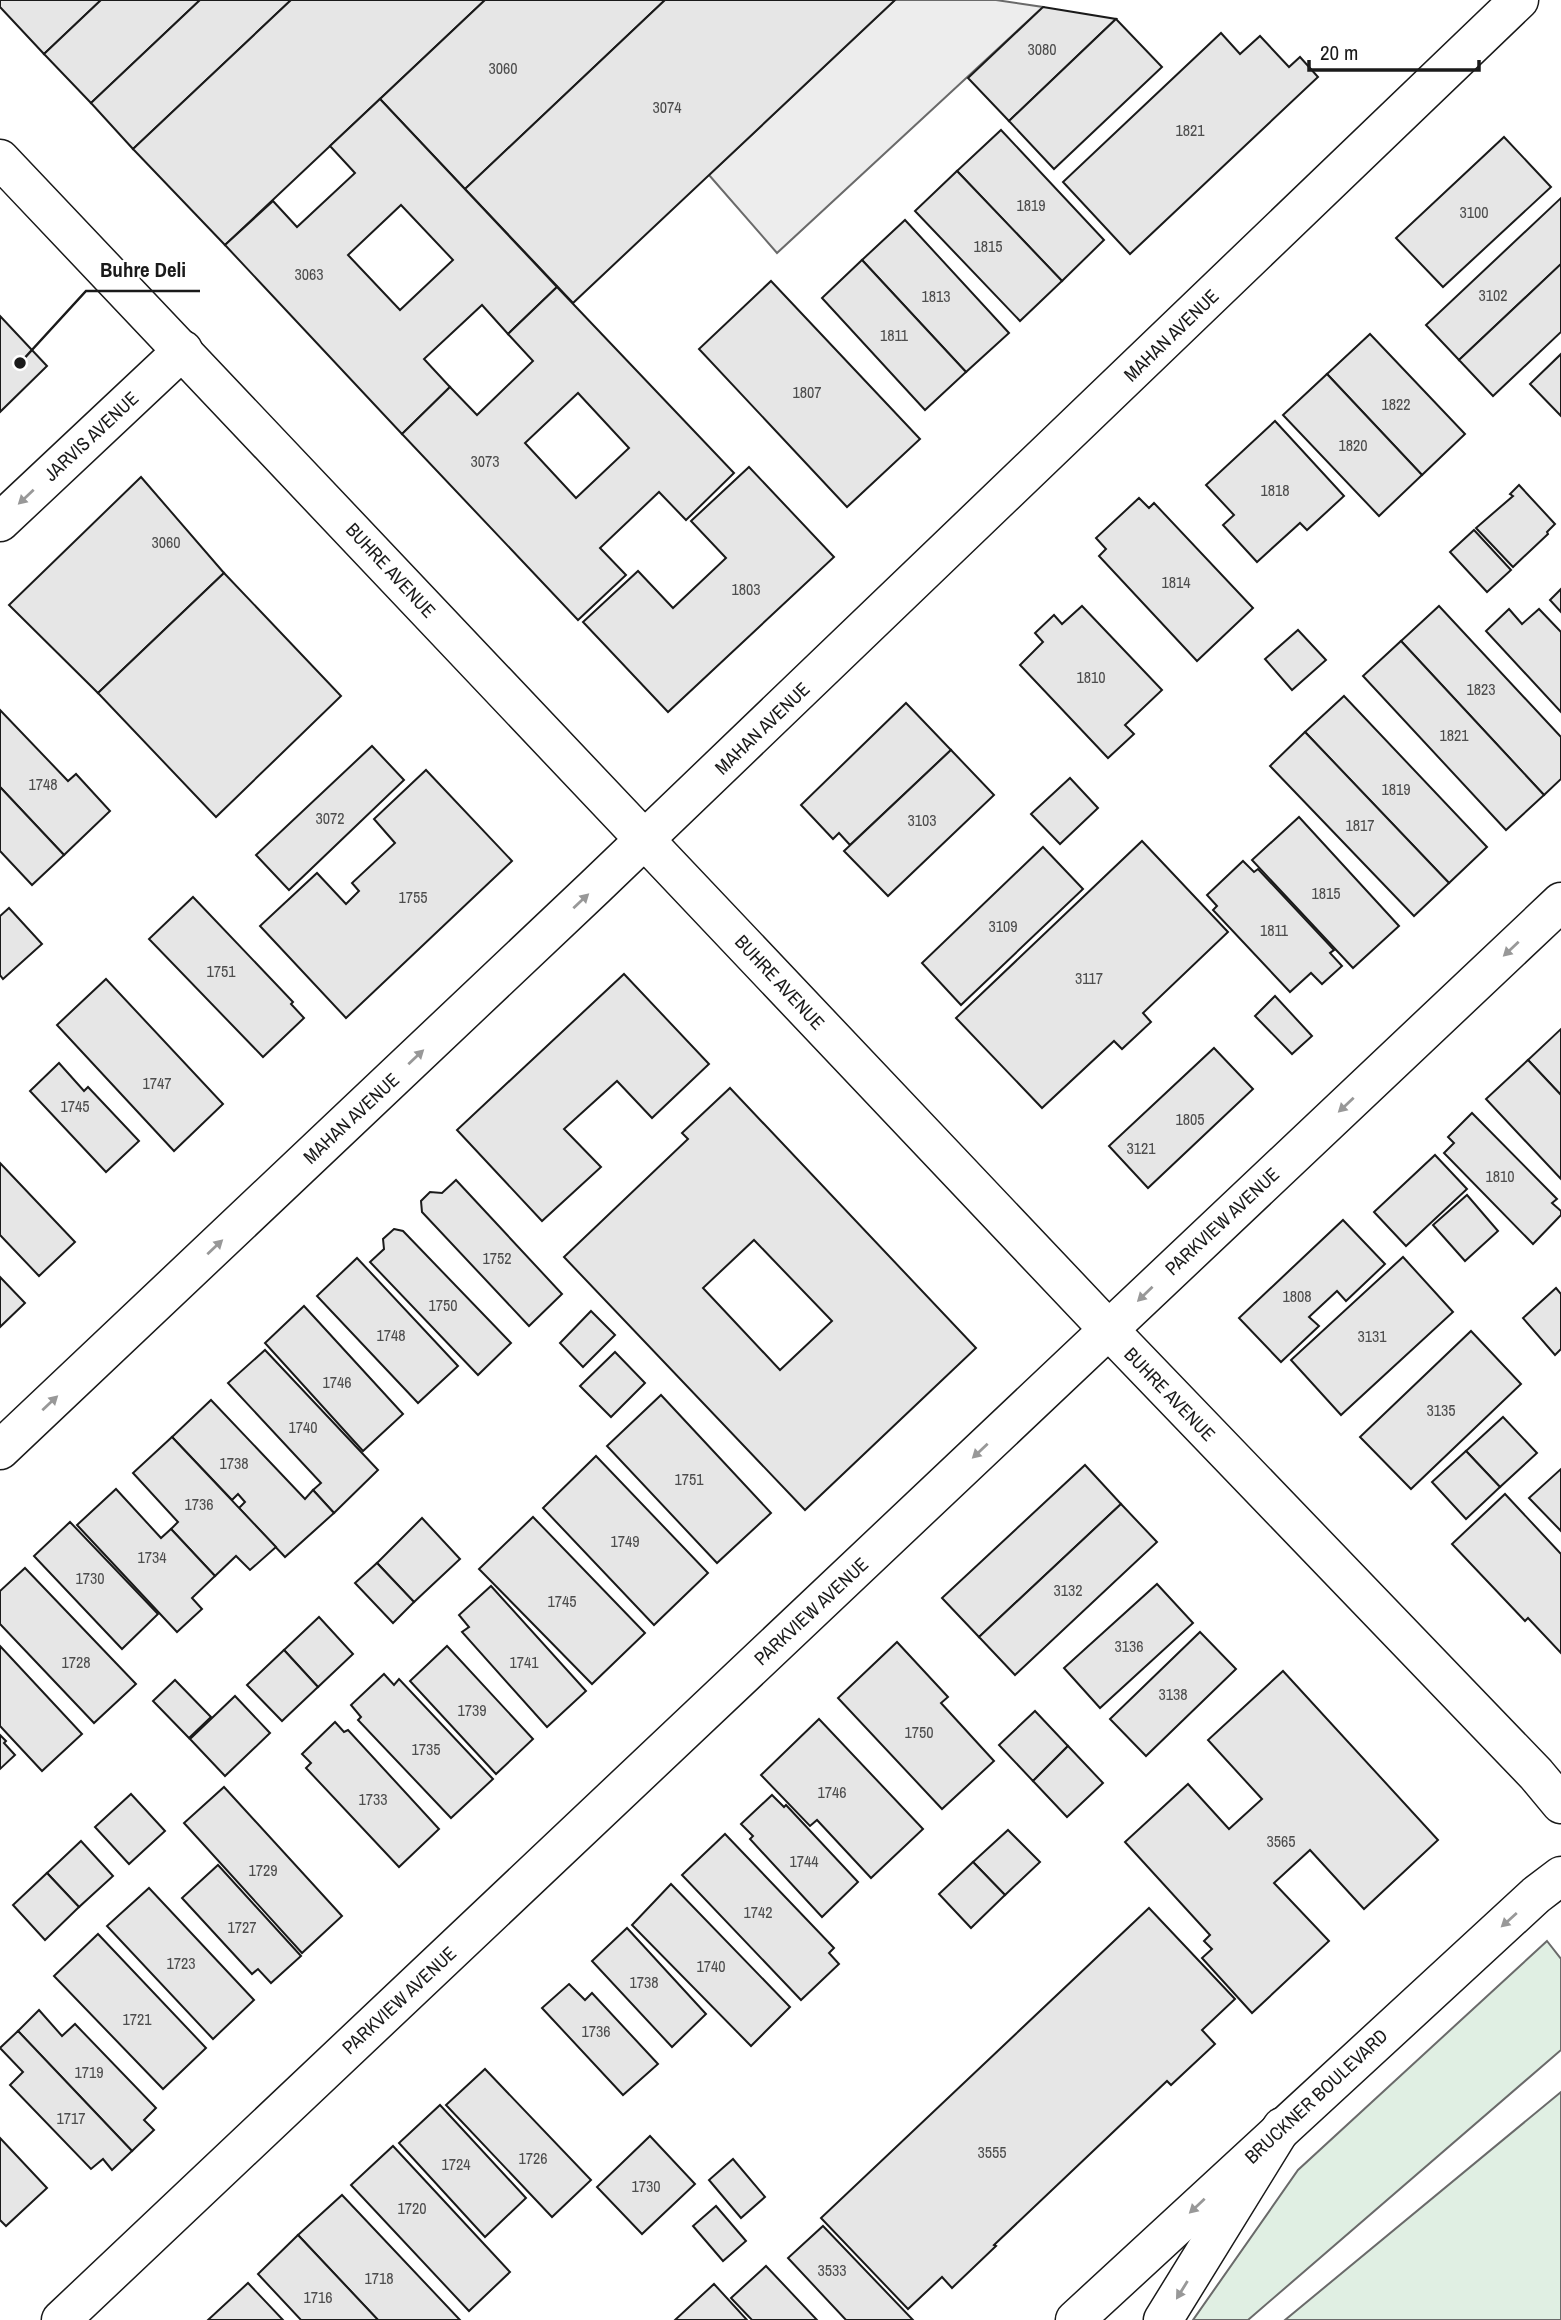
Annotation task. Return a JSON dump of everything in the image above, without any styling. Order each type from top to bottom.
[{"type":"main road","name":"MAHAN AVENUE","points":[[0,1450],[645,840],[1519,0]]},
{"type":"main road","name":"BUHRE AVENUE","points":[[0,159],[1108,1329],[1526,1764],[1561,1804]]},
{"type":"main road","name":"JARVIS AVENUE","points":[[0,522],[183,350]]},
{"type":"main road","name":"PARKVIEW AVENUE","points":[[61,2320],[1561,902]]},
{"type":"main road","name":"BRUCKNER BOULEVARD","points":[[1075,2320],[1282,2127],[1536,1895],[1561,1876]]},
{"type":"main road","points":[[1163,2320],[1282,2127]]},
{"type":"green space","points":[[1547,1941],[1561,1959],[1561,2050],[1248,2320],[1193,2320],[1298,2170]]},
{"type":"green space","points":[[1561,2092],[1561,2320],[1285,2320]]},
{"type":"shaded area","points":[[895,0],[996,0],[1043,7],[777,253],[709,175]]},
{"type":"building","points":[[0,0],[101,0],[44,54],[0,7]]},
{"type":"building","points":[[101,0],[200,0],[91,103],[44,54]]},
{"type":"building","points":[[200,0],[291,0],[133,149],[91,103]]},
{"type":"building","points":[[291,0],[485,0],[225,245],[133,149]]},
{"type":"building","points":[[485,0],[665,0],[465,189],[380,99]]},
{"type":"building","points":[[665,0],[895,0],[573,303],[465,189]]},
{"type":"building","points":[[1043,7],[1116,19],[1009,121],[968,78]]},
{"type":"building","points":[[1116,19],[1162,67],[1054,169],[1009,121]]},
{"type":"building","points":[[1221,33],[1240,54],[1260,36],[1289,67],[1300,57],[1318,77],[1130,254],[1063,182]]},
{"type":"building","points":[[380,99],[557,287],[508,334],[482,305],[424,359],[450,387],[402,434],[225,245],[273,201],[297,227],[355,173],[330,146]],"holes":[[[401,205],[453,260],[400,310],[348,255]]]},
{"type":"building","points":[[1001,130],[1104,240],[1062,281],[957,171]]},
{"type":"building","points":[[1504,137],[1551,187],[1443,287],[1396,238]]},
{"type":"building","points":[[957,171],[1062,281],[1020,321],[915,211]]},
{"type":"building","points":[[1561,198],[1561,264],[1459,360],[1426,325]]},
{"type":"building","points":[[905,220],[1009,333],[966,372],[862,260]]},
{"type":"building","points":[[862,260],[966,372],[925,410],[822,298]]},
{"type":"building","points":[[1561,264],[1561,332],[1493,396],[1459,360]]},
{"type":"building","points":[[771,281],[920,439],[847,507],[699,349]]},
{"type":"building","points":[[557,287],[734,473],[686,520],[659,492],[600,548],[626,575],[578,620],[402,434],[450,387],[477,415],[533,361],[508,334]],"holes":[[[578,393],[629,448],[576,498],[525,443]]]},
{"type":"building","points":[[0,316],[47,366],[0,412]]},
{"type":"building","points":[[1370,334],[1465,434],[1422,475],[1327,374]]},
{"type":"building","points":[[1561,354],[1561,416],[1530,384]]},
{"type":"building","points":[[1327,374],[1422,475],[1379,516],[1283,415]]},
{"type":"building","points":[[1275,421],[1344,496],[1307,530],[1300,523],[1257,562],[1223,525],[1234,515],[1206,485]]},
{"type":"building","points":[[749,467],[834,557],[668,712],[583,622],[638,571],[673,608],[726,558],[691,521]]},
{"type":"building","points":[[141,477],[224,573],[98,693],[9,605]]},
{"type":"building","points":[[1519,485],[1555,524],[1513,567],[1476,528],[1513,496],[1510,494]]},
{"type":"building","points":[[1139,498],[1149,508],[1154,503],[1253,608],[1197,661],[1099,556],[1106,549],[1096,538]]},
{"type":"building","points":[[1474,530],[1511,570],[1487,592],[1450,552]]},
{"type":"building","points":[[224,573],[341,696],[216,817],[98,693]]},
{"type":"building","points":[[1561,589],[1561,612],[1550,600]]},
{"type":"building","points":[[1082,606],[1162,690],[1125,725],[1134,734],[1108,758],[1020,665],[1043,642],[1035,633],[1054,615],[1062,624]]},
{"type":"building","points":[[1439,606],[1561,737],[1561,779],[1544,795],[1401,641]]},
{"type":"building","points":[[1509,609],[1522,624],[1539,609],[1561,632],[1561,712],[1486,631]]},
{"type":"building","points":[[1298,630],[1326,660],[1292,690],[1265,659]]},
{"type":"building","points":[[1401,641],[1544,795],[1506,830],[1363,676]]},
{"type":"building","points":[[1344,696],[1487,847],[1449,883],[1305,732]]},
{"type":"building","points":[[906,703],[951,750],[850,845],[839,833],[833,839],[801,805]]},
{"type":"building","points":[[0,710],[68,781],[76,774],[110,811],[64,855],[0,787]]},
{"type":"building","points":[[1305,732],[1449,883],[1414,916],[1270,766]]},
{"type":"building","points":[[372,746],[404,780],[289,890],[256,855]]},
{"type":"building","points":[[951,750],[994,795],[888,896],[844,851]]},
{"type":"building","points":[[426,770],[512,861],[346,1018],[260,926],[317,873],[346,904],[359,891],[352,883],[395,843],[374,819]]},
{"type":"building","points":[[1070,778],[1098,808],[1060,844],[1031,814]]},
{"type":"building","points":[[0,787],[64,855],[32,885],[0,851]]},
{"type":"building","points":[[1299,817],[1399,926],[1353,968],[1252,860]]},
{"type":"building","points":[[1142,841],[1228,932],[1143,1013],[1151,1022],[1122,1049],[1114,1041],[1042,1108],[956,1018]]},
{"type":"building","points":[[1043,847],[1083,889],[961,1005],[922,963]]},
{"type":"building","points":[[1243,861],[1254,872],[1258,869],[1334,950],[1330,953],[1342,966],[1322,984],[1311,973],[1290,992],[1213,910],[1217,906],[1207,895]]},
{"type":"building","points":[[193,897],[293,1002],[291,1004],[304,1018],[263,1057],[149,939]]},
{"type":"building","points":[[9,908],[42,944],[3,979],[0,975],[0,916]]},
{"type":"building","points":[[624,974],[709,1064],[652,1118],[617,1081],[564,1129],[601,1167],[542,1221],[457,1130]]},
{"type":"building","points":[[106,979],[223,1104],[174,1151],[57,1025]]},
{"type":"building","points":[[1275,996],[1312,1036],[1292,1054],[1255,1016]]},
{"type":"building","points":[[1561,1029],[1561,1095],[1528,1060]]},
{"type":"building","points":[[1214,1048],[1253,1089],[1148,1188],[1109,1146]]},
{"type":"building","points":[[1528,1060],[1561,1095],[1561,1179],[1486,1099]]},
{"type":"building","points":[[59,1063],[84,1091],[88,1087],[139,1141],[106,1172],[30,1091]]},
{"type":"building","points":[[730,1088],[976,1348],[805,1510],[564,1257],[688,1139],[682,1133]],"holes":[[[754,1240],[832,1321],[780,1370],[703,1288]]]},
{"type":"building","points":[[1472,1113],[1557,1199],[1552,1203],[1561,1211],[1561,1215],[1533,1244],[1444,1153],[1454,1143],[1448,1137]]},
{"type":"building","points":[[1435,1155],[1467,1189],[1406,1246],[1374,1212]]},
{"type":"building","points":[[0,1163],[75,1242],[39,1276],[0,1235]]},
{"type":"building","points":[[456,1180],[562,1294],[529,1326],[422,1212],[421,1201],[430,1192],[442,1193]]},
{"type":"building","points":[[1467,1195],[1498,1231],[1465,1261],[1433,1225]]},
{"type":"building","points":[[1343,1220],[1385,1264],[1346,1301],[1337,1291],[1309,1317],[1319,1326],[1281,1362],[1239,1318]]},
{"type":"building","points":[[394,1229],[403,1231],[511,1343],[478,1375],[370,1262],[384,1249],[383,1239]]},
{"type":"building","points":[[1403,1257],[1453,1312],[1341,1415],[1291,1360]]},
{"type":"building","points":[[357,1258],[458,1366],[418,1403],[317,1296]]},
{"type":"building","points":[[0,1277],[25,1303],[0,1327]]},
{"type":"building","points":[[1556,1288],[1561,1294],[1561,1349],[1555,1355],[1523,1318]]},
{"type":"building","points":[[304,1306],[403,1414],[363,1451],[265,1343]]},
{"type":"building","points":[[591,1311],[615,1335],[583,1367],[560,1343]]},
{"type":"building","points":[[1471,1331],[1521,1384],[1411,1489],[1360,1437]]},
{"type":"building","points":[[265,1350],[378,1470],[334,1513],[313,1490],[321,1483],[228,1383]]},
{"type":"building","points":[[615,1352],[645,1383],[611,1417],[580,1386]]},
{"type":"building","points":[[661,1395],[771,1513],[717,1563],[607,1446]]},
{"type":"building","points":[[211,1400],[305,1499],[313,1490],[334,1513],[285,1557],[239,1508],[245,1502],[238,1494],[232,1500],[172,1437]]},
{"type":"building","points":[[1503,1417],[1537,1453],[1500,1487],[1466,1451]]},
{"type":"building","points":[[172,1437],[276,1547],[250,1570],[236,1556],[215,1576],[171,1529],[178,1522],[133,1473]]},
{"type":"building","points":[[1466,1451],[1500,1487],[1466,1519],[1432,1482]]},
{"type":"building","points":[[596,1456],[708,1573],[654,1625],[543,1508]]},
{"type":"building","points":[[1085,1465],[1121,1504],[979,1637],[942,1598]]},
{"type":"building","points":[[1561,1469],[1561,1531],[1529,1498]]},
{"type":"building","points":[[116,1489],[161,1538],[171,1529],[215,1576],[192,1598],[202,1609],[177,1632],[77,1525]]},
{"type":"building","points":[[1505,1494],[1561,1554],[1561,1653],[1528,1618],[1525,1621],[1452,1544]]},
{"type":"building","points":[[1121,1504],[1157,1542],[1015,1675],[979,1637]]},
{"type":"building","points":[[533,1517],[645,1633],[592,1684],[479,1569]]},
{"type":"building","points":[[422,1518],[460,1559],[414,1602],[377,1563]]},
{"type":"building","points":[[70,1522],[158,1614],[122,1649],[34,1556]]},
{"type":"building","points":[[377,1563],[414,1602],[393,1623],[355,1583]]},
{"type":"building","points":[[25,1568],[136,1684],[94,1723],[0,1624],[0,1591]]},
{"type":"building","points":[[1157,1584],[1193,1623],[1100,1708],[1064,1668]]},
{"type":"building","points":[[491,1586],[586,1691],[547,1727],[462,1632],[469,1627],[459,1615]]},
{"type":"building","points":[[319,1617],[353,1654],[318,1687],[284,1650]]},
{"type":"building","points":[[1200,1632],[1236,1669],[1146,1756],[1110,1719]]},
{"type":"building","points":[[897,1642],[948,1697],[941,1703],[994,1761],[942,1809],[838,1698]]},
{"type":"building","points":[[0,1646],[82,1734],[42,1771],[0,1726]]},
{"type":"building","points":[[447,1646],[533,1739],[496,1774],[410,1681]]},
{"type":"building","points":[[284,1650],[318,1687],[282,1721],[247,1685]]},
{"type":"building","points":[[1283,1671],[1438,1840],[1364,1909],[1310,1850],[1274,1883],[1329,1941],[1252,2013],[1202,1958],[1212,1949],[1204,1941],[1210,1935],[1125,1842],[1188,1784],[1229,1829],[1262,1799],[1208,1740]]},
{"type":"building","points":[[384,1674],[394,1685],[399,1679],[493,1779],[451,1818],[358,1720],[361,1717],[351,1705]]},
{"type":"building","points":[[175,1680],[211,1717],[189,1738],[153,1701]]},
{"type":"building","points":[[235,1696],[270,1733],[225,1776],[190,1739]]},
{"type":"building","points":[[1035,1711],[1068,1746],[1033,1781],[999,1745]]},
{"type":"building","points":[[819,1719],[923,1829],[871,1878],[817,1820],[810,1826],[761,1775]]},
{"type":"building","points":[[335,1722],[344,1732],[348,1730],[439,1829],[399,1867],[306,1768],[311,1763],[302,1754]]},
{"type":"building","points":[[0,1735],[15,1755],[0,1769]]},
{"type":"building","points":[[1068,1746],[1103,1783],[1067,1817],[1033,1781]]},
{"type":"building","points":[[224,1787],[342,1916],[302,1953],[184,1823]]},
{"type":"building","points":[[131,1794],[165,1831],[129,1864],[95,1827]]},
{"type":"building","points":[[772,1795],[784,1807],[786,1805],[858,1882],[822,1917],[750,1839],[753,1836],[741,1824]]},
{"type":"building","points":[[1008,1830],[1040,1862],[1005,1895],[973,1862]]},
{"type":"building","points":[[725,1834],[834,1948],[829,1953],[839,1964],[801,2000],[682,1875]]},
{"type":"building","points":[[81,1841],[113,1876],[79,1907],[47,1873]]},
{"type":"building","points":[[973,1862],[1005,1895],[971,1928],[939,1894]]},
{"type":"building","points":[[218,1865],[301,1956],[271,1983],[258,1969],[252,1974],[182,1898]]},
{"type":"building","points":[[47,1873],[79,1907],[45,1940],[13,1905]]},
{"type":"building","points":[[671,1884],[790,2007],[751,2046],[632,1925]]},
{"type":"building","points":[[149,1888],[254,2000],[213,2039],[107,1926]]},
{"type":"building","points":[[1149,1908],[1235,1999],[1202,2030],[1215,2044],[1171,2085],[1167,2081],[952,2288],[942,2277],[908,2309],[821,2218]]},
{"type":"building","points":[[627,1928],[706,2014],[672,2047],[592,1961]]},
{"type":"building","points":[[98,1934],[206,2048],[163,2089],[54,1976]]},
{"type":"building","points":[[569,1984],[585,2000],[592,1993],[658,2064],[623,2095],[542,2008]]},
{"type":"building","points":[[39,2010],[62,2036],[75,2024],[156,2108],[144,2120],[154,2130],[132,2151],[18,2031]]},
{"type":"building","points":[[18,2031],[132,2151],[112,2170],[103,2159],[91,2169],[10,2085],[23,2072],[0,2048]]},
{"type":"building","points":[[485,2069],[591,2180],[552,2217],[446,2105]]},
{"type":"building","points":[[440,2105],[526,2198],[485,2237],[399,2143]]},
{"type":"building","points":[[650,2136],[695,2184],[642,2234],[597,2187]]},
{"type":"building","points":[[0,2138],[47,2188],[6,2226],[0,2220]]},
{"type":"building","points":[[393,2146],[510,2272],[469,2311],[351,2185]]},
{"type":"building","points":[[733,2159],[765,2197],[741,2218],[709,2180]]},
{"type":"building","points":[[342,2195],[460,2320],[378,2320],[298,2235]]},
{"type":"building","points":[[716,2206],[746,2241],[723,2261],[693,2226]]},
{"type":"building","points":[[823,2226],[913,2320],[846,2320],[788,2258]]},
{"type":"building","points":[[298,2235],[378,2320],[301,2320],[258,2274]]},
{"type":"building","points":[[766,2266],[817,2320],[752,2320],[731,2298]]},
{"type":"building","points":[[248,2283],[283,2320],[208,2320]]},
{"type":"building","points":[[714,2284],[747,2320],[675,2320]]},
{"type":"place","name":"Buhre Deli","points":[[20,363]]}]
